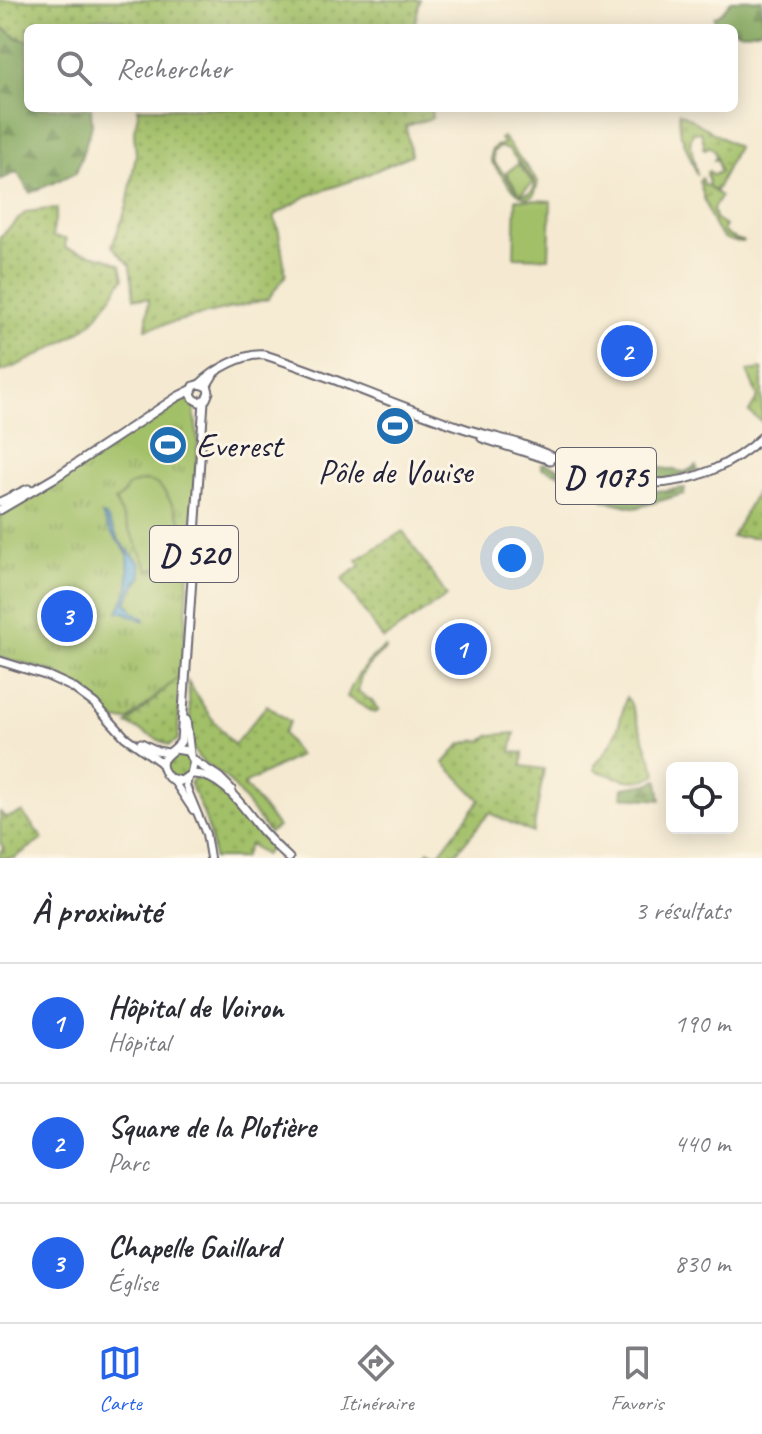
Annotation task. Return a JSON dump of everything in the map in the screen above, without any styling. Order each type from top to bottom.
[{"type":"main road","name":"D 1075","points":[[203,385],[214,373],[242,357],[257,356],[425,418],[629,481],[654,483],[691,477],[717,468],[762,440]]},
{"type":"main road","points":[[0,507],[65,470],[177,397],[196,397],[209,394],[203,385],[194,386],[196,397]]},
{"type":"main road","name":"D 520","points":[[171,751],[181,741],[201,428],[196,397]]},
{"type":"main road","points":[[0,507],[65,470]]},
{"type":"main road","points":[[0,661],[48,676],[72,687],[95,704],[130,741],[162,763],[165,774],[173,780],[203,827]]},
{"type":"main road","name":"D 520","points":[[184,690],[192,757]]},
{"type":"main road","points":[[119,729],[157,751],[183,749],[227,785],[253,820]]},
{"type":"main road","points":[[162,763],[171,751]]},
{"type":"main road","points":[[192,757],[187,789],[203,827],[210,858]]},
{"type":"main road","points":[[173,780],[181,781],[202,774],[219,784],[289,858]]},
{"type":"green space","points":[[0,0],[420,0],[415,24],[125,24],[124,21],[101,18],[80,24],[24,24],[24,40],[0,26]]},
{"type":"green space","points":[[732,0],[762,0],[762,29],[738,31],[738,24],[722,24],[714,20]]},
{"type":"green space","points":[[0,26],[24,40],[24,112],[91,112],[92,125],[76,173],[30,193],[17,172],[0,180]]},
{"type":"green space","points":[[431,112],[432,118],[406,126],[411,155],[357,179],[307,196],[274,216],[286,275],[268,299],[146,329],[149,299],[134,298],[130,265],[112,246],[127,206],[136,154],[134,134],[138,113]]},
{"type":"green space","points":[[679,112],[737,147],[716,191],[709,188],[721,196],[713,209],[715,218],[725,226],[723,231],[744,242],[726,239],[715,227],[699,181],[702,178],[704,185],[709,186],[707,172],[713,175],[720,172],[717,159],[714,160],[714,150],[708,146],[703,148],[701,132],[693,133],[690,142],[697,175],[680,132]]},
{"type":"green space","points":[[503,137],[538,181],[535,193],[530,197],[516,192],[491,161],[491,151],[504,144],[500,139]],"holes":[[[499,147],[509,150],[534,181],[530,193],[521,193],[533,183],[518,164],[506,173],[519,192],[494,162],[493,152]]]},
{"type":"green space","points":[[516,199],[551,201],[549,258],[514,257]]},
{"type":"green space","points":[[57,208],[52,237],[66,239],[65,248],[107,258],[121,265],[124,278],[87,327],[50,349],[0,372],[0,237],[26,212]]},
{"type":"green space","points":[[762,369],[762,422],[749,412],[758,397],[747,371]]},
{"type":"green space","points":[[188,399],[194,407],[198,442],[182,674],[129,720],[116,721],[72,682],[51,671],[0,657],[0,513],[139,424]]},
{"type":"green space","points":[[558,454],[614,465],[650,466],[685,472],[696,466],[698,471],[663,480],[618,475]]},
{"type":"green space","points":[[544,463],[594,481],[643,492],[685,488],[684,494],[636,508],[603,500],[597,488],[542,468]]},
{"type":"green space","points":[[142,481],[153,482],[163,490],[185,529],[188,548],[176,565],[149,570],[115,501],[128,486]]},
{"type":"green space","points":[[762,481],[762,537],[732,537]]},
{"type":"green space","points":[[403,531],[447,596],[383,639],[342,579],[361,565],[357,560]]},
{"type":"green space","points":[[385,647],[366,668],[359,685],[359,692],[379,710],[375,713],[347,697],[362,669]]},
{"type":"green space","points":[[180,675],[178,740],[169,745],[127,724]]},
{"type":"green space","points":[[188,682],[234,745],[267,705],[290,722],[283,733],[299,756],[244,784],[278,827],[269,833],[229,781],[205,764],[192,747]]},
{"type":"green space","points":[[626,697],[657,774],[642,780],[626,780],[595,770],[595,765],[616,734]]},
{"type":"green space","points":[[515,733],[511,752],[523,753],[522,766],[544,769],[533,833],[489,813],[452,858],[424,858],[429,851],[438,855],[480,800],[444,763],[461,744],[482,741],[491,735]]},
{"type":"green space","points":[[178,752],[187,756],[191,765],[187,774],[178,778],[169,774],[165,765],[169,756]]},
{"type":"green space","points":[[199,777],[219,789],[271,848],[264,855],[250,844],[243,858],[213,858],[206,820],[190,784]]},
{"type":"green space","points":[[658,780],[661,800],[622,797],[623,788]]},
{"type":"green space","points":[[0,812],[6,818],[22,812],[43,839],[14,858],[0,858],[4,848],[0,842]]},
{"type":"water","points":[[102,515],[106,516],[120,542],[140,563],[142,576],[126,603],[144,621],[118,612],[129,588],[128,554],[110,531]]},
{"type":"place","name":"Square de la Plotière","points":[[627,351]]},
{"type":"place","name":"Pôle de Vouise","points":[[395,426]]},
{"type":"place","name":"Everest","points":[[168,445]]},
{"type":"place","name":"Chapelle Gaillard","points":[[67,616]]},
{"type":"place","name":"Hôpital de Voiron","points":[[461,649]]}]
